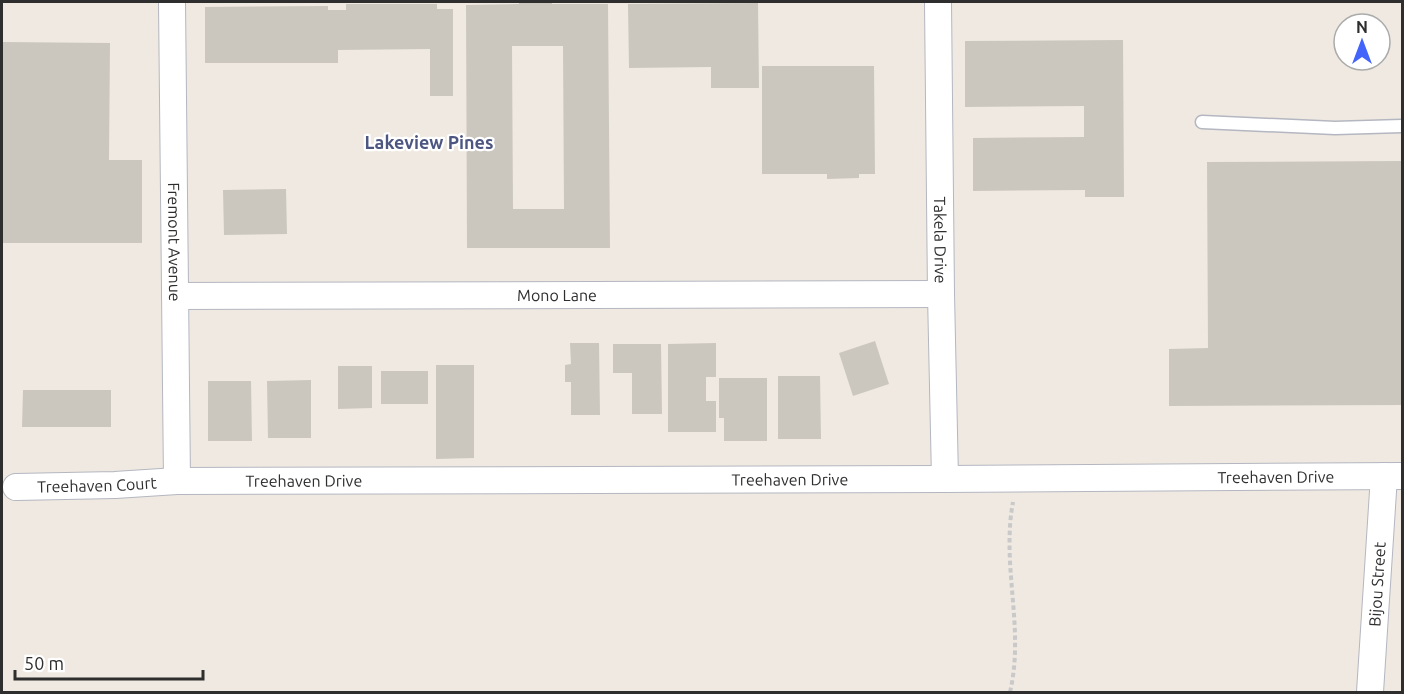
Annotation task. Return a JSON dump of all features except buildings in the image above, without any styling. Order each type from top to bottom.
[{"type":"street","name":"Fremont Avenue","points":[[172,2],[177,481]]},
{"type":"street","name":"Takela Drive","points":[[938,2],[940,294],[945,479]]},
{"type":"street","name":"Mono Lane","points":[[175,296],[940,294]]},
{"type":"street","name":"Treehaven Drive","points":[[177,481],[1393,476]]},
{"type":"street","name":"Bijou Street","points":[[1370,693],[1393,476]]},
{"type":"street","name":"Treehaven Court","points":[[16,487],[177,481]]},
{"type":"lane","points":[[1202,122],[1335,128],[1402,126]]},
{"type":"path","points":[[1010,693],[1014,678],[1016,624],[1009,545],[1011,513],[1017,478]]},
{"type":"district","name":"Lakeview Pines","points":[[429,142]]}]
